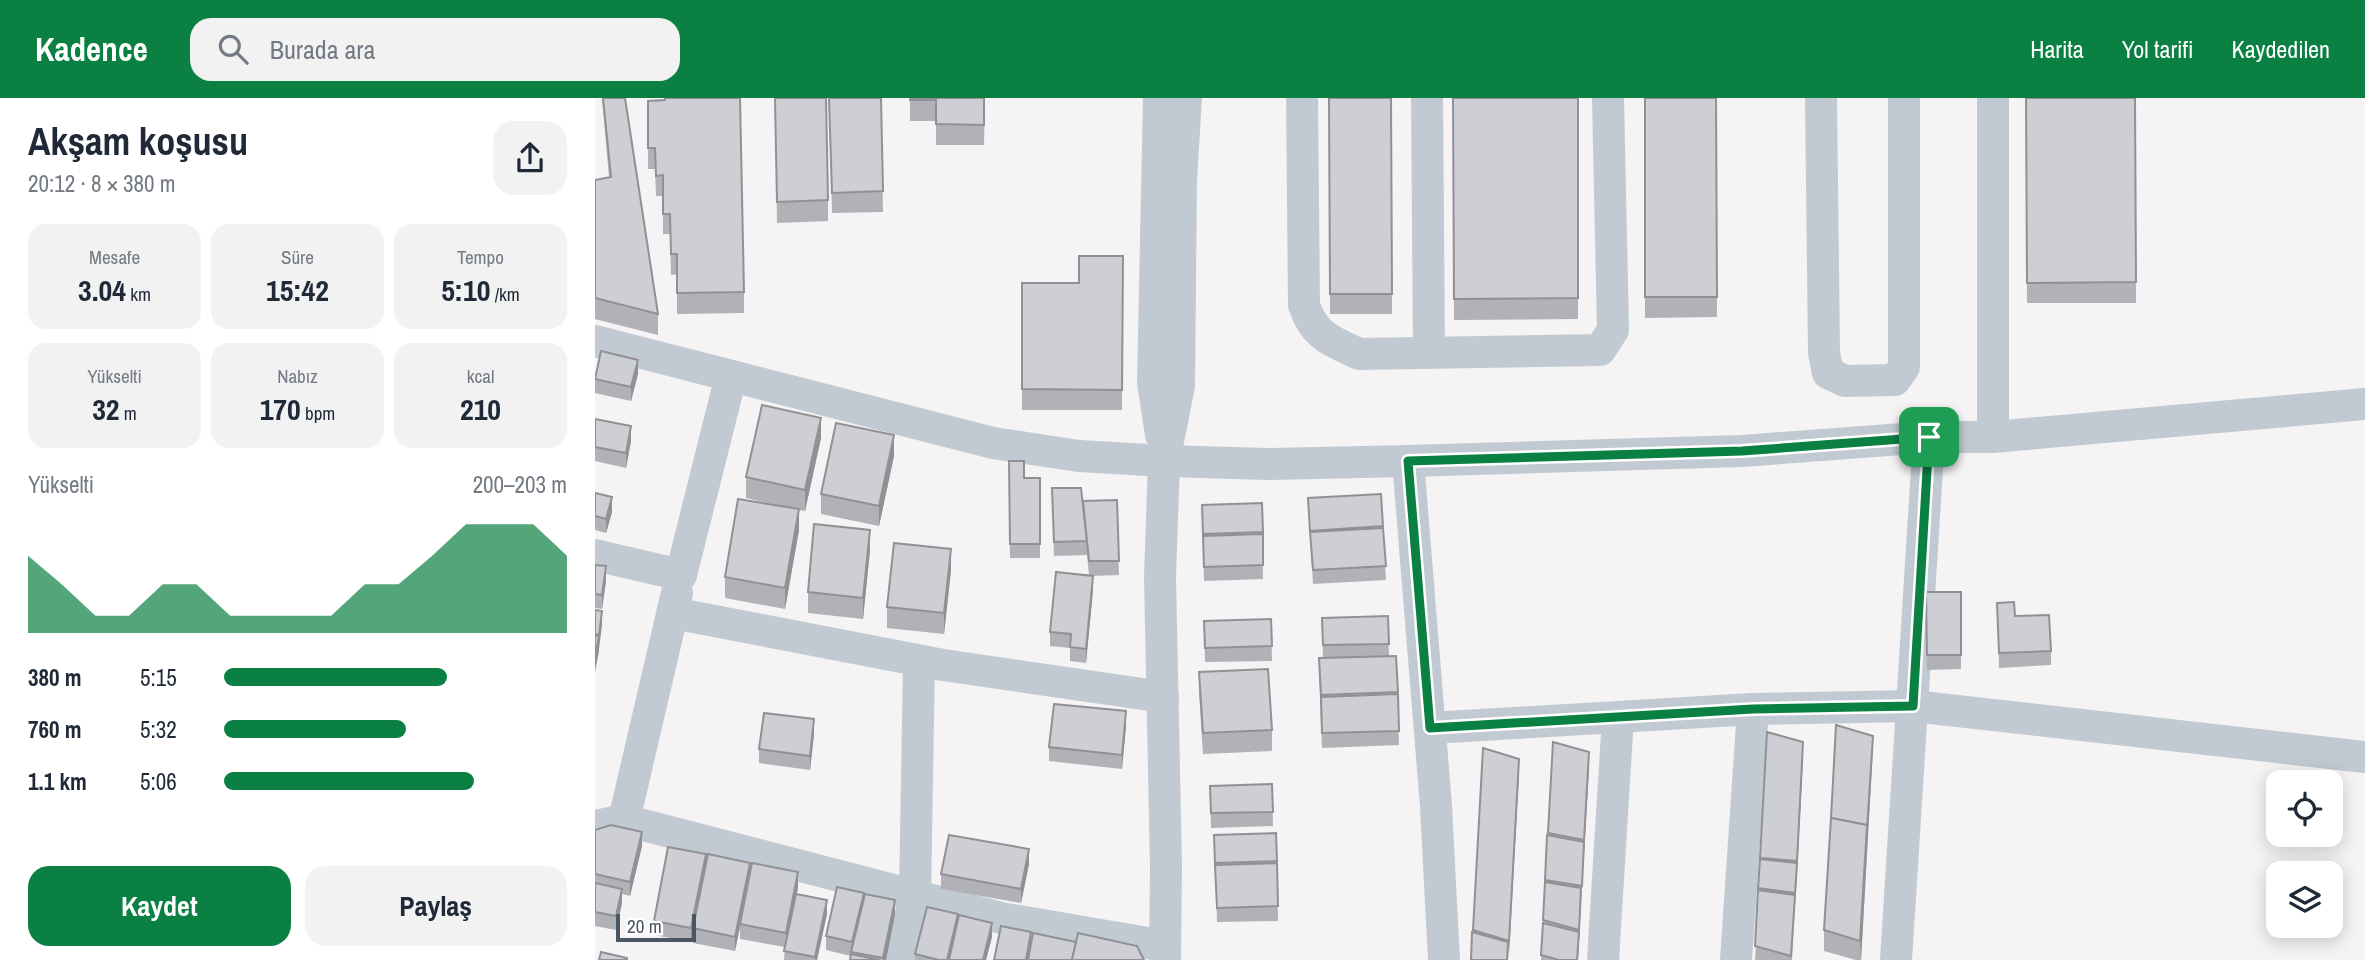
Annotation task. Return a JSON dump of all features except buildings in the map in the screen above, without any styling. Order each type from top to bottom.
[{"type":"street","points":[[1159,98],[1153,382],[1164,461]]},
{"type":"street","points":[[731,376],[673,613],[609,823],[1001,918],[1165,953],[1160,577],[1164,461],[1179,386],[1181,180],[1186,98]]},
{"type":"street","points":[[1302,98],[1304,305],[1309,323],[1326,339],[1359,354],[1600,350],[1613,330],[1608,98]]},
{"type":"street","points":[[1427,98],[1429,352]]},
{"type":"street","points":[[1821,98],[1824,353],[1828,373],[1845,381],[1895,380],[1905,367],[1904,98]]},
{"type":"street","points":[[1993,98],[1993,438]]},
{"type":"street","points":[[595,341],[993,443],[1079,456],[1164,461],[1408,461],[1742,451],[1929,437],[1993,438],[2365,404]]},
{"type":"street","points":[[1896,960],[1929,437]]},
{"type":"street","points":[[1408,461],[1430,728],[1444,960]]},
{"type":"street","points":[[595,555],[681,575]]},
{"type":"street","points":[[673,613],[919,661],[1163,697]]},
{"type":"street","points":[[900,960],[915,897],[919,661]]},
{"type":"street","points":[[1430,728],[1753,709],[1913,706],[2365,757]]},
{"type":"street","points":[[1736,960],[1753,709]]},
{"type":"street","points":[[1603,960],[1618,718]]},
{"type":"route","points":[[1929,437],[1913,706],[1753,709],[1430,728],[1408,461],[1742,451],[1929,437]]}]
